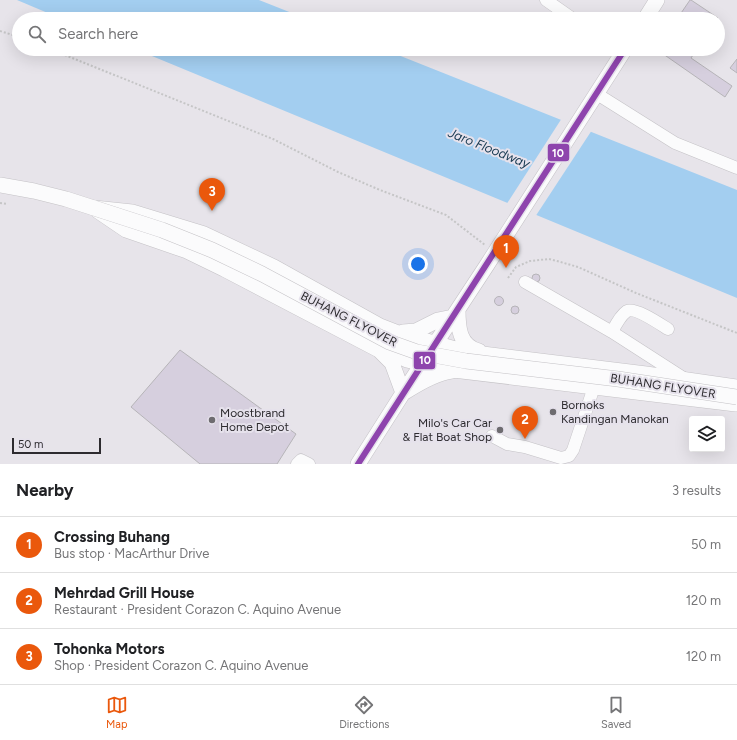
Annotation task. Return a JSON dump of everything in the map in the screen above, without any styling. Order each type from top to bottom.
[{"type":"main road","points":[[649,12],[657,0]]},
{"type":"main road","points":[[358,464],[402,393],[437,342],[595,97],[618,56]]},
{"type":"main road","points":[[0,185],[34,191],[94,208],[132,212],[204,234],[274,267],[380,326],[398,333],[437,342],[466,352],[646,374],[737,387]]},
{"type":"main road","points":[[94,208],[126,230],[187,251],[272,292],[377,349],[392,363],[402,393]]},
{"type":"main road","name":"BUHANG FLYOVER","points":[[94,208],[162,230],[212,250],[262,274],[389,342],[418,352],[466,361],[618,379],[737,397]]},
{"type":"main road","points":[[398,333],[416,331],[455,313]]},
{"type":"main road","points":[[455,313],[458,330],[464,341],[472,349],[486,354]]},
{"type":"main road","points":[[377,349],[390,352],[407,360],[422,364],[460,371],[737,404]]},
{"type":"main road","points":[[402,393],[445,372],[460,371]]},
{"type":"street","points":[[546,0],[563,12]]},
{"type":"street","points":[[595,97],[676,143],[737,168]]},
{"type":"street","points":[[525,282],[612,332],[689,381]]},
{"type":"street","points":[[612,332],[626,311],[632,310],[639,312],[668,329]]},
{"type":"street","points":[[492,436],[507,444],[525,447],[561,458],[568,456],[573,450],[594,387]]},
{"type":"street","points":[[297,464],[301,460],[309,464]]},
{"type":"path","points":[[0,30],[12,35]]},
{"type":"path","points":[[67,56],[273,139],[338,172],[393,196],[446,216],[495,252]]},
{"type":"path","points":[[0,203],[7,204]]},
{"type":"path","points":[[508,278],[516,267],[549,258],[578,267],[650,299],[737,333]]},
{"type":"water","points":[[17,0],[259,0],[289,12],[45,12]]},
{"type":"water","name":"Jaro Floodway","points":[[152,56],[401,56],[737,190],[737,298]]},
{"type":"pier","points":[[562,118],[592,130],[535,217],[506,205]]},
{"type":"building","points":[[691,0],[709,12],[682,12]]},
{"type":"building","points":[[666,56],[692,56],[691,58],[732,86],[725,97]]},
{"type":"building","points":[[737,59],[737,73],[730,68]]},
{"type":"building","points":[[536,274],[539,275],[539,281],[536,282],[533,281],[532,278],[533,275]]},
{"type":"building","points":[[499,296],[504,301],[499,306],[494,301]]},
{"type":"building","points":[[515,306],[518,307],[518,313],[515,314],[512,313],[511,310],[512,307]]},
{"type":"building","name":"Moostbrand Home Depot","points":[[180,350],[296,434],[277,464],[200,464],[131,407]]},
{"type":"transit line","name":"10","points":[[358,464],[620,56]]},
{"type":"place","name":"Tohonka Motors","points":[[212,211]]},
{"type":"place","name":"Crossing Buhang","points":[[506,268]]},
{"type":"place","name":"Bornoks Kandingan Manokan","points":[[553,412]]},
{"type":"place","name":"Moostbrand Home Depot","points":[[212,420]]},
{"type":"place","name":"Milo's Car Car & Flat Boat Shop","points":[[500,430]]},
{"type":"place","name":"Mehrdad Grill House","points":[[525,439]]}]
